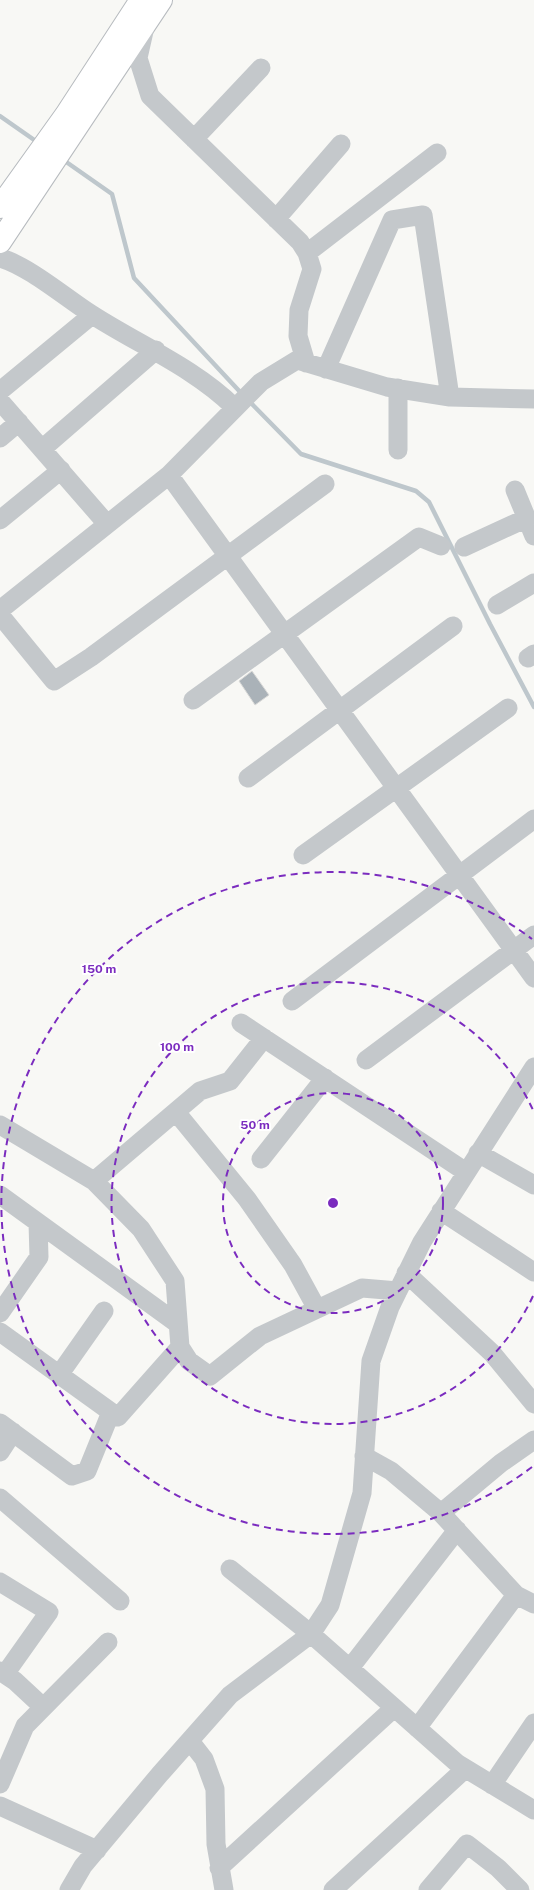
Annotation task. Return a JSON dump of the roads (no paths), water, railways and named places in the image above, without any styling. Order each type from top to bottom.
[{"type":"main road","points":[[0,242],[42,162],[142,8],[162,0]]},
{"type":"main road","points":[[0,207],[42,162]]},
{"type":"street","points":[[142,8],[138,58],[150,96],[300,242],[307,253],[312,269],[298,310],[298,336],[306,363]]},
{"type":"street","points":[[194,139],[261,68]]},
{"type":"street","points":[[276,219],[340,144]]},
{"type":"street","points":[[307,253],[437,153]]},
{"type":"street","points":[[326,369],[392,220],[422,214],[450,397]]},
{"type":"street","points":[[0,258],[7,260],[43,281],[92,314],[156,350],[217,390],[236,405]]},
{"type":"street","points":[[0,391],[92,314]]},
{"type":"street","points":[[42,449],[156,350]]},
{"type":"street","points":[[0,610],[169,475],[236,405],[261,382],[297,360],[398,388],[450,397],[534,398]]},
{"type":"street","points":[[398,388],[398,450]]},
{"type":"street","points":[[0,401],[107,524]]},
{"type":"street","points":[[0,438],[19,422]]},
{"type":"street","points":[[0,520],[61,470]]},
{"type":"street","points":[[169,475],[534,978]]},
{"type":"street","points":[[0,615],[54,681],[91,657],[325,484]]},
{"type":"street","points":[[515,490],[534,536]]},
{"type":"street","points":[[464,547],[527,518]]},
{"type":"street","points":[[193,700],[419,537],[441,546]]},
{"type":"street","points":[[497,605],[534,583]]},
{"type":"street","points":[[248,778],[453,626]]},
{"type":"street","points":[[303,855],[508,708]]},
{"type":"street","points":[[292,1002],[534,819]]},
{"type":"street","points":[[366,1060],[534,935]]},
{"type":"street","points":[[241,1023],[466,1172]]},
{"type":"street","points":[[94,1181],[200,1091],[230,1081],[264,1038]]},
{"type":"street","points":[[69,1890],[83,1866],[230,1695],[311,1634],[330,1605],[362,1493],[372,1361],[390,1306],[422,1242],[534,1068]]},
{"type":"street","points":[[261,1159],[325,1078]]},
{"type":"street","points":[[176,1112],[247,1199],[293,1265],[316,1309]]},
{"type":"street","points":[[0,1125],[94,1181],[141,1230],[175,1281],[180,1347],[189,1362],[210,1376],[260,1336],[316,1309],[362,1288],[398,1290]]},
{"type":"street","points":[[478,1153],[534,1185]]},
{"type":"street","points":[[0,1195],[178,1324]]},
{"type":"street","points":[[441,1211],[534,1272]]},
{"type":"street","points":[[0,1313],[39,1257],[38,1223]]},
{"type":"street","points":[[406,1273],[492,1354],[534,1404]]},
{"type":"street","points":[[59,1375],[104,1311]]},
{"type":"street","points":[[0,1332],[118,1417],[180,1347]]},
{"type":"street","points":[[0,1452],[7,1428],[72,1476],[87,1471],[111,1412]]},
{"type":"street","points":[[441,1513],[501,1463],[534,1440]]},
{"type":"street","points":[[364,1456],[391,1471],[441,1513],[516,1595],[534,1604]]},
{"type":"street","points":[[0,1498],[120,1601]]},
{"type":"street","points":[[350,1668],[457,1530]]},
{"type":"street","points":[[230,1569],[311,1634],[465,1769],[534,1810]]},
{"type":"street","points":[[0,1582],[49,1612],[2,1673],[15,1681],[44,1707]]},
{"type":"street","points":[[417,1728],[516,1595]]},
{"type":"street","points":[[0,1784],[25,1726],[108,1642]]},
{"type":"street","points":[[219,1868],[394,1708]]},
{"type":"street","points":[[492,1785],[534,1723]]},
{"type":"street","points":[[190,1741],[204,1759],[215,1789],[216,1844],[224,1890]]},
{"type":"street","points":[[333,1890],[465,1769]]},
{"type":"street","points":[[0,1806],[97,1850]]},
{"type":"street","points":[[428,1890],[467,1844],[498,1868],[520,1890]]},
{"type":"waterway","points":[[0,116],[40,144]]},
{"type":"waterway","points":[[62,159],[112,194],[134,278],[242,394]]},
{"type":"waterway","points":[[249,401],[301,454],[416,491],[429,502],[490,624],[534,707]]}]
